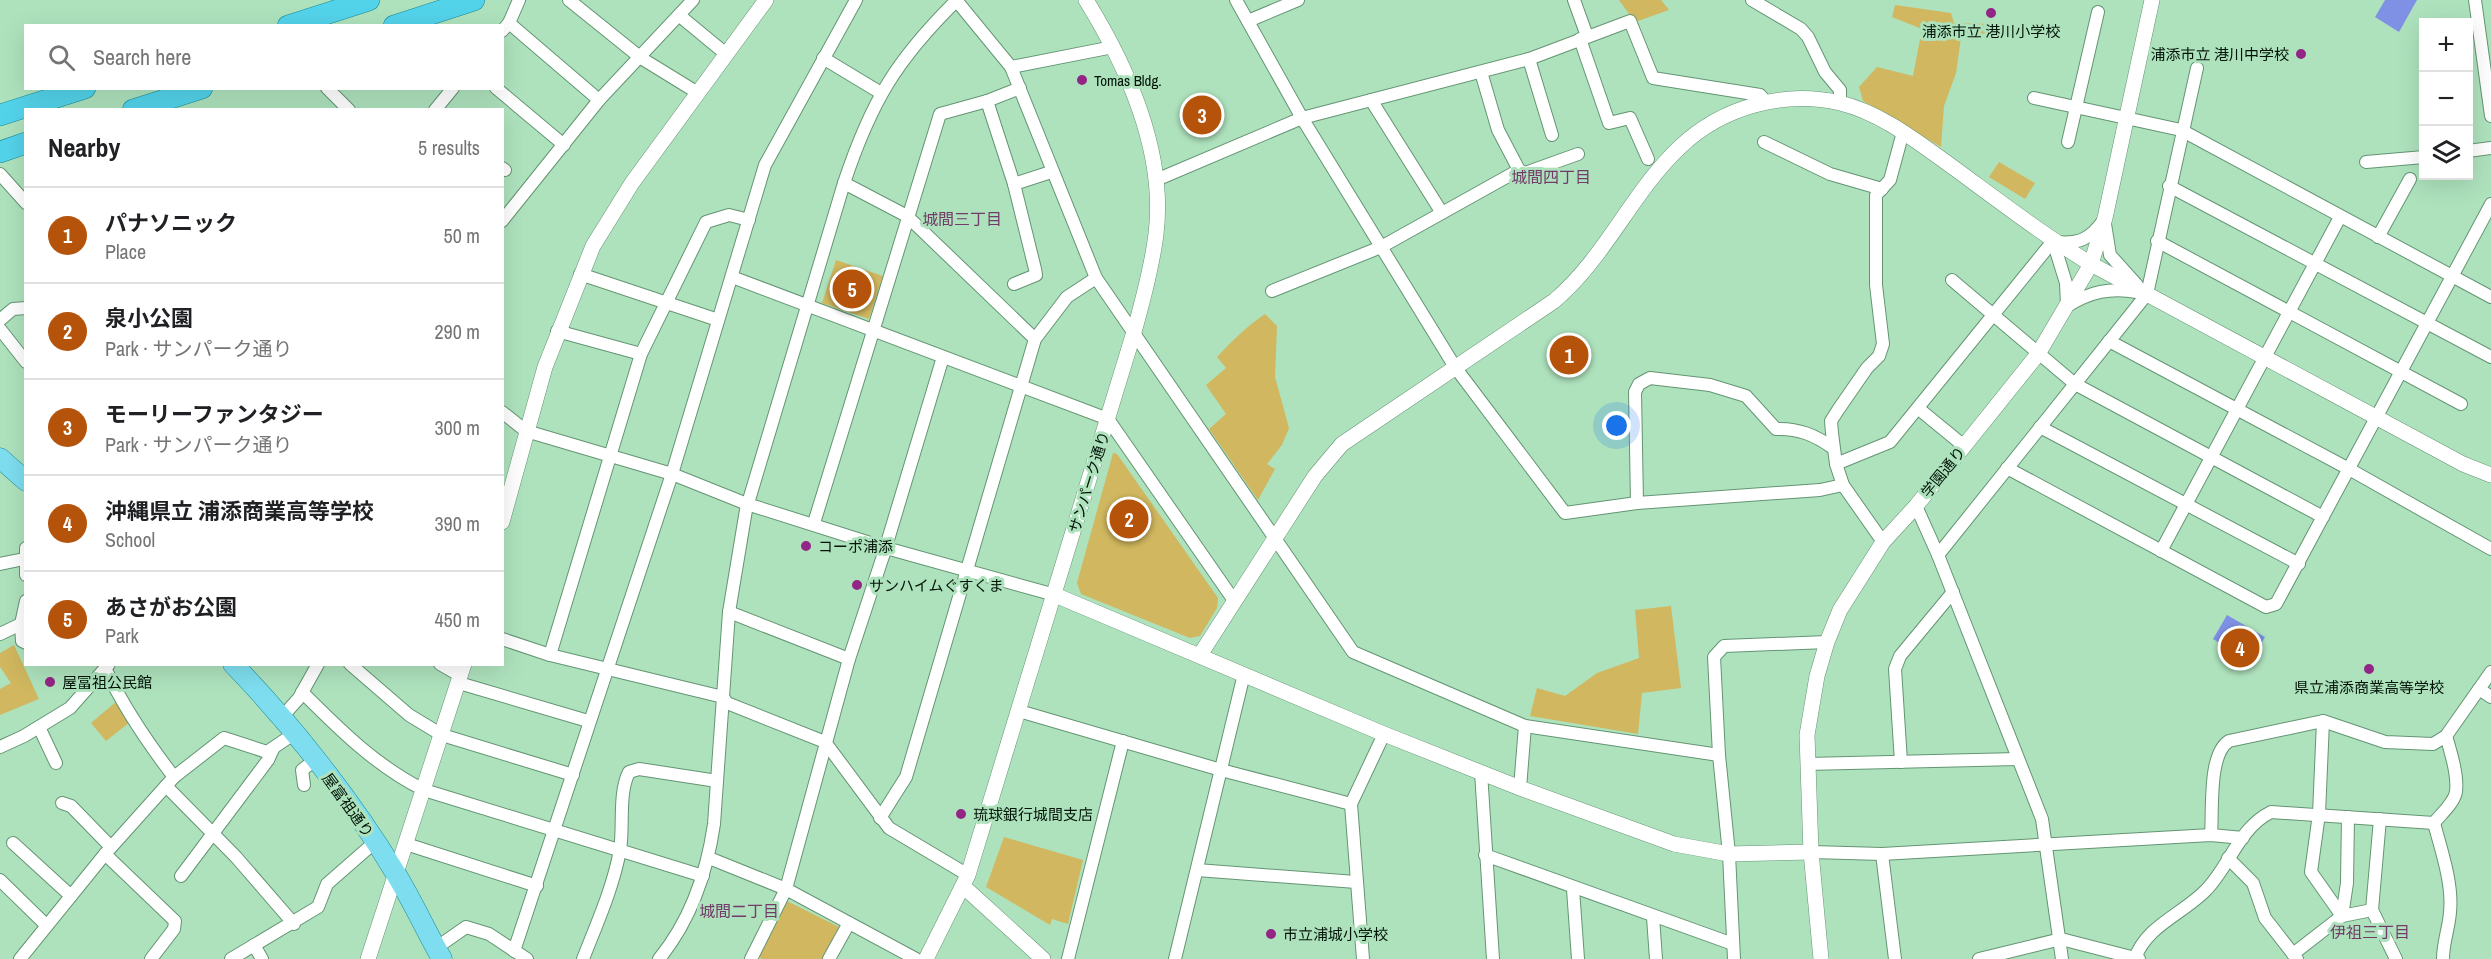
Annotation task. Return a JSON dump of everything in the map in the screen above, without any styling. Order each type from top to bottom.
[{"type":"highway","points":[[294,24],[369,0]]},
{"type":"highway","points":[[406,24],[424,21],[474,0]]},
{"type":"highway","points":[[0,115],[80,90]]},
{"type":"highway","points":[[146,108],[177,103],[199,90]]},
{"type":"highway","points":[[0,152],[24,144]]},
{"type":"main road","points":[[0,458],[24,479]]},
{"type":"main road","name":"屋富祖通り","points":[[235,666],[295,733],[375,842],[396,875],[439,954]]},
{"type":"street","points":[[519,0],[506,27],[599,100]]},
{"type":"street","points":[[569,0],[641,58],[698,93]]},
{"type":"street","points":[[504,219],[599,100],[641,58],[693,0]]},
{"type":"street","points":[[504,514],[526,430],[557,331],[593,246],[632,183],[766,0]]},
{"type":"street","points":[[514,951],[573,775],[588,721],[672,474],[765,165],[856,0]]},
{"type":"street","points":[[659,959],[680,929],[709,858],[729,612],[747,504],[844,183],[860,136],[881,93],[910,48],[956,0],[1011,67],[1096,278],[1353,652],[1525,726],[1719,754]]},
{"type":"street","name":"サンパーク通り","points":[[926,959],[966,881],[1055,596],[1148,282],[1156,231],[1156,180],[1140,111],[1113,47],[1086,0]]},
{"type":"street","points":[[1236,0],[1302,118],[1455,367],[1565,513],[1637,503],[1820,490],[1843,485]]},
{"type":"street","points":[[1248,21],[1298,0]]},
{"type":"street","points":[[1574,0],[1609,123],[1630,118],[1648,159]]},
{"type":"street","points":[[1752,0],[1801,29],[1808,37],[1825,72],[1840,90],[1840,104]]},
{"type":"street","name":"学園通り","points":[[1821,959],[1811,852],[1807,764],[1810,711],[1827,642],[1840,610],[1883,542],[1916,506],[2038,354],[2091,264],[2105,218],[2152,0]]},
{"type":"street","points":[[2475,0],[2491,116]]},
{"type":"street","points":[[2068,142],[2097,12]]},
{"type":"street","points":[[680,16],[726,54]]},
{"type":"street","points":[[1156,180],[1302,118],[1529,58],[1630,21],[1653,78],[1760,94],[1766,102]]},
{"type":"street","points":[[1011,67],[1113,47]]},
{"type":"street","points":[[823,58],[881,93]]},
{"type":"street","points":[[1529,58],[1552,135]]},
{"type":"street","points":[[1938,555],[2147,294],[2181,130],[2197,68]]},
{"type":"street","points":[[1481,72],[1498,130],[1519,170],[1525,173],[1578,154]]},
{"type":"street","points":[[814,523],[940,114],[987,101],[1020,88]]},
{"type":"street","points":[[329,90],[347,108]]},
{"type":"street","points":[[437,108],[451,90]]},
{"type":"street","points":[[498,90],[564,145]]},
{"type":"street","points":[[2034,98],[2181,130],[2491,297]]},
{"type":"street","points":[[1371,100],[1442,213]]},
{"type":"street","points":[[1200,655],[1315,476],[1342,444],[1554,301],[1573,285],[1658,172],[1697,131],[1723,116],[1766,102],[1809,100],[1840,104],[1873,115],[1903,132],[2053,241],[2091,264],[2463,464],[2491,475]]},
{"type":"street","points":[[987,101],[1014,184],[1036,275],[1014,284]]},
{"type":"street","points":[[1883,542],[1843,485],[1833,448],[1832,421],[1866,368],[1879,356],[1883,344],[1876,285],[1876,195],[1890,180],[1903,132]]},
{"type":"street","points":[[1764,142],[1830,174],[1882,189]]},
{"type":"street","points":[[2473,150],[2491,148]]},
{"type":"street","points":[[2366,162],[2419,158]]},
{"type":"street","points":[[1272,291],[1381,247],[1519,170]]},
{"type":"street","points":[[1014,184],[1052,172]]},
{"type":"street","points":[[0,174],[24,201]]},
{"type":"street","points":[[2378,237],[2410,179]]},
{"type":"street","points":[[844,183],[907,216],[1035,339]]},
{"type":"street","points":[[2169,186],[2491,357]]},
{"type":"street","points":[[2007,468],[2266,607],[2277,604],[2375,417],[2491,204]]},
{"type":"street","points":[[550,655],[641,354],[705,222],[729,215],[749,220]]},
{"type":"street","points":[[2162,551],[2340,217]]},
{"type":"street","points":[[2053,241],[2078,243],[2089,237],[2105,218]]},
{"type":"street","points":[[2105,218],[2110,255],[2118,267],[2147,294]]},
{"type":"street","points":[[2053,241],[2066,283],[2067,306],[2083,297],[2103,291],[2118,289],[2147,294]]},
{"type":"street","points":[[1836,464],[1890,442],[2053,241]]},
{"type":"street","points":[[2157,241],[2462,404]]},
{"type":"street","points":[[580,274],[611,286],[668,301],[718,320]]},
{"type":"street","points":[[732,278],[807,304],[1108,419],[1235,602]]},
{"type":"street","points":[[880,818],[906,777],[1035,339],[1067,297],[1096,278]]},
{"type":"street","points":[[1952,280],[2075,384],[2323,518]]},
{"type":"street","points":[[0,320],[13,309],[24,308]]},
{"type":"street","points":[[0,329],[24,359]]},
{"type":"street","points":[[557,331],[641,354]]},
{"type":"street","points":[[2109,341],[2349,469],[2491,549]]},
{"type":"street","points":[[750,959],[786,890],[849,659],[886,548],[943,357]]},
{"type":"street","points":[[1637,503],[1635,392],[1639,384],[1650,378],[1710,386],[1746,396],[1776,429],[1794,429],[1821,439],[1833,448]]},
{"type":"street","points":[[1919,409],[1964,446]]},
{"type":"street","points":[[504,414],[526,430],[672,474],[747,504],[966,572],[1055,596],[1384,734],[1520,788],[1674,844],[1698,850],[1729,854],[1811,852],[1881,854],[2211,835],[2243,838]]},
{"type":"street","points":[[2040,427],[2299,564]]},
{"type":"street","points":[[1916,506],[1953,592],[2042,819],[2061,939],[2062,959]]},
{"type":"street","points":[[0,564],[24,563]]},
{"type":"street","points":[[1901,762],[1895,669],[1900,656],[1953,592]]},
{"type":"street","points":[[24,610],[21,624],[22,641],[24,642]]},
{"type":"street","points":[[729,612],[849,659]]},
{"type":"street","points":[[0,634],[21,624]]},
{"type":"street","points":[[504,640],[550,655],[608,667],[723,697],[728,703],[825,742],[880,818],[900,836],[966,881],[1043,959]]},
{"type":"street","points":[[1734,959],[1729,854],[1713,667],[1718,650],[1725,646],[1827,642]]},
{"type":"street","points":[[0,747],[70,708],[107,666],[122,704],[170,781],[212,834],[294,924]]},
{"type":"street","points":[[282,717],[302,692],[317,666]]},
{"type":"street","points":[[352,666],[409,715],[442,735],[573,775]]},
{"type":"street","points":[[444,666],[588,721]]},
{"type":"street","points":[[2211,835],[2215,760],[2222,746],[2229,741],[2281,728],[2323,722],[2385,742],[2433,744],[2446,736],[2491,672]]},
{"type":"street","points":[[368,959],[461,674]]},
{"type":"street","points":[[1175,959],[1244,674]]},
{"type":"street","points":[[2479,689],[2491,697]]},
{"type":"street","points":[[302,692],[349,739],[399,777],[424,790],[703,876]]},
{"type":"street","points":[[1019,711],[1221,770],[1351,804]]},
{"type":"street","points":[[2323,722],[2319,814],[2311,872],[2342,916]]},
{"type":"street","points":[[1520,788],[1525,726]]},
{"type":"street","points":[[39,727],[56,763]]},
{"type":"street","points":[[20,959],[70,896],[170,781],[224,738],[261,751],[273,749],[295,733]]},
{"type":"street","points":[[1363,959],[1351,804],[1384,734]]},
{"type":"street","points":[[2443,959],[2443,946],[2450,912],[2443,858],[2434,823],[2456,792],[2453,759],[2446,736]]},
{"type":"street","points":[[1068,959],[1123,741]]},
{"type":"street","points":[[181,876],[268,760],[273,749]]},
{"type":"street","points":[[1807,764],[2018,759]]},
{"type":"street","points":[[304,785],[302,770],[315,760]]},
{"type":"street","points":[[583,959],[610,891],[620,850],[625,783],[629,772],[633,769],[717,781]]},
{"type":"street","points":[[1481,772],[1493,959]]},
{"type":"street","points":[[63,803],[71,806],[108,851],[175,921],[174,929],[151,959]]},
{"type":"street","points":[[1979,959],[2061,939],[2136,958],[2153,932],[2206,890],[2256,821],[2271,812],[2434,823]]},
{"type":"street","points":[[2342,916],[2347,883],[2348,817]]},
{"type":"street","points":[[2380,819],[2372,910],[2396,959]]},
{"type":"street","points":[[231,959],[294,924],[318,907],[327,884],[375,842]]},
{"type":"street","points":[[13,843],[70,896]]},
{"type":"street","points":[[406,844],[537,886]]},
{"type":"street","points":[[1881,854],[1895,959]]},
{"type":"street","points":[[1485,855],[1573,889],[1733,944]]},
{"type":"street","points":[[709,858],[786,890],[916,959]]},
{"type":"street","points":[[2228,858],[2253,883],[2265,918],[2295,956],[2342,916],[2372,910]]},
{"type":"street","points":[[1197,870],[1356,882]]},
{"type":"street","points":[[0,880],[46,925]]},
{"type":"street","points":[[1573,889],[1578,959]]},
{"type":"street","points":[[1653,916],[1656,959]]},
{"type":"street","points":[[829,959],[849,923]]},
{"type":"street","points":[[439,954],[466,927],[489,934],[527,959]]},
{"type":"street","points":[[254,945],[262,959]]},
{"type":"shaded area","points":[[1619,0],[1661,0],[1669,10],[1635,22]]},
{"type":"shaded area","points":[[1895,5],[1951,13],[1954,23],[1991,24],[1998,31],[1961,38],[1956,73],[1944,106],[1941,147],[1863,101],[1859,87],[1877,67],[1913,76],[1922,29],[1892,17]]},
{"type":"shaded area","points":[[1999,162],[2035,183],[2025,199],[1989,177]]},
{"type":"shaded area","points":[[836,260],[883,276],[869,319],[822,303]]},
{"type":"shaded area","points":[[1265,314],[1277,326],[1275,377],[1289,428],[1282,445],[1267,464],[1275,469],[1258,500],[1209,429],[1226,414],[1206,385],[1226,368],[1217,357],[1251,324]]},
{"type":"shaded area","points":[[1113,453],[1117,454],[1218,598],[1217,608],[1200,636],[1190,638],[1081,594],[1077,583]]},
{"type":"shaded area","points":[[1671,606],[1681,688],[1642,693],[1638,734],[1530,716],[1537,688],[1565,696],[1597,673],[1639,658],[1635,610]]},
{"type":"shaded area","points":[[14,645],[39,699],[0,715],[0,689],[11,683],[0,667],[0,653]]},
{"type":"shaded area","points":[[117,701],[130,722],[106,741],[91,723]]},
{"type":"shaded area","points":[[1004,837],[1083,860],[1068,924],[1052,919],[1050,925],[986,887]]},
{"type":"shaded area","points":[[787,901],[839,927],[822,959],[762,959],[757,956]]},
{"type":"water","points":[[2385,0],[2417,0],[2399,32],[2375,17]]},
{"type":"water","points":[[2227,615],[2265,637],[2251,661],[2213,639]]},
{"type":"place","name":"浦添市立 港川小学校","points":[[1991,13]]},
{"type":"place","name":"浦添市立 港川中学校","points":[[2301,54]]},
{"type":"place","name":"Tomas Bldg.","points":[[1082,80]]},
{"type":"place","name":"モーリーファンタジー","points":[[1202,115]]},
{"type":"place","name":"あさがお公園","points":[[852,289]]},
{"type":"place","name":"パナソニック","points":[[1569,355]]},
{"type":"place","name":"泉小公園","points":[[1129,519]]},
{"type":"place","name":"コーポ浦添","points":[[806,546]]},
{"type":"place","name":"サンハイムぐすくま","points":[[857,585]]},
{"type":"place","name":"沖縄県立 浦添商業高等学校","points":[[2240,648]]},
{"type":"place","name":"県立浦添商業高等学校","points":[[2369,669]]},
{"type":"place","name":"屋冨祖公民館","points":[[50,682]]},
{"type":"place","name":"琉球銀行城間支店","points":[[961,814]]},
{"type":"place","name":"市立浦城小学校","points":[[1271,934]]},
{"type":"district","name":"城間四丁目","points":[[1551,177]]},
{"type":"district","name":"城間三丁目","points":[[962,219]]},
{"type":"district","name":"城間二丁目","points":[[739,911]]},
{"type":"district","name":"伊祖三丁目","points":[[2370,932]]}]
